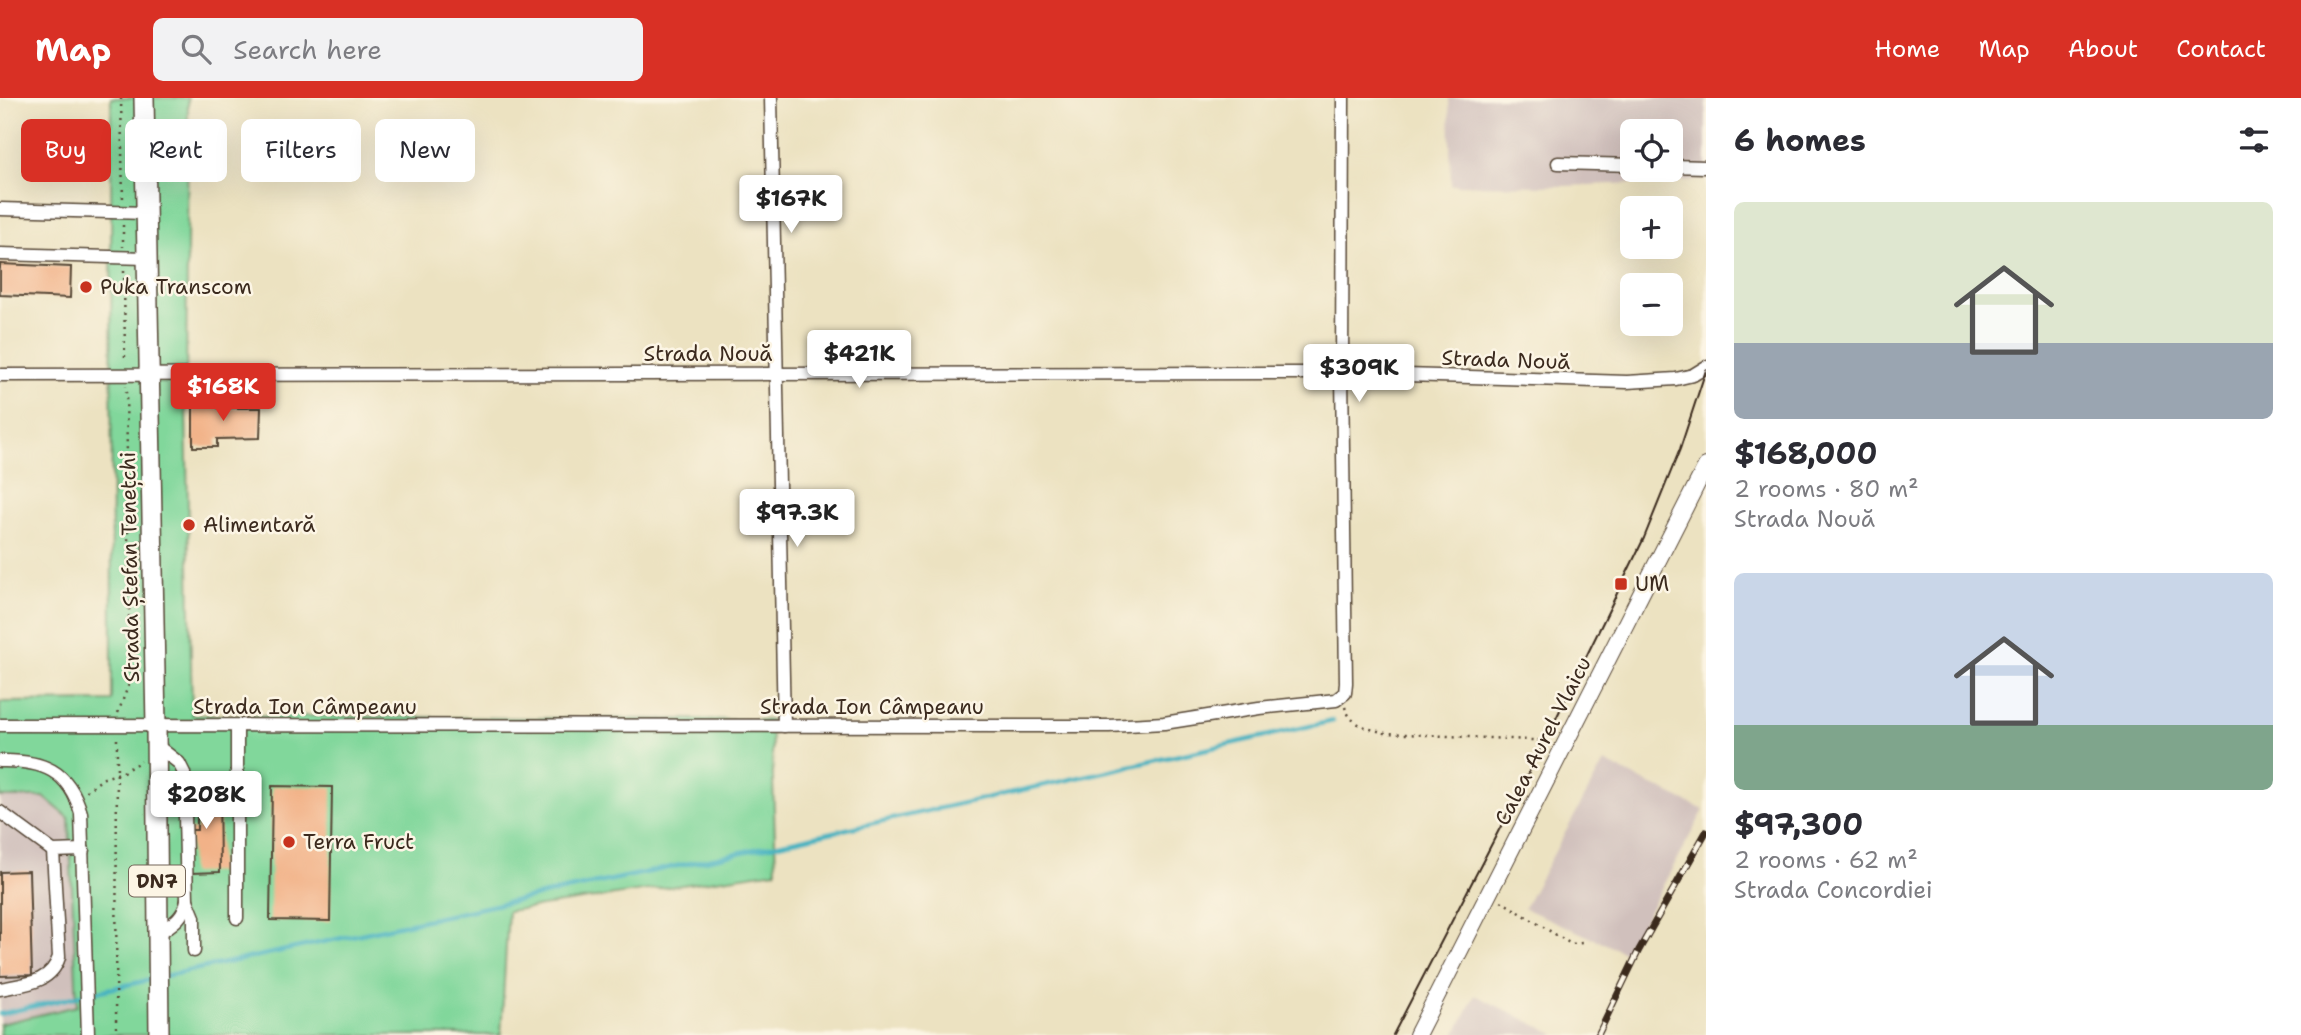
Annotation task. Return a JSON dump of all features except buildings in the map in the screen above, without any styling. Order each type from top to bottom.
[{"type":"highway","name":"Strada Ștefan Tenețchi","points":[[144,98],[159,1035]]},
{"type":"main road","name":"Calea Aurel Vlaicu","points":[[1417,1035],[1706,466]]},
{"type":"street","points":[[771,98],[784,726]]},
{"type":"street","points":[[1342,697],[1346,683],[1342,373],[1343,98]]},
{"type":"street","points":[[1558,163],[1620,165]]},
{"type":"street","points":[[1683,166],[1706,167]]},
{"type":"street","points":[[0,209],[146,213]]},
{"type":"street","points":[[0,254],[146,258]]},
{"type":"street","name":"Strada Nouă","points":[[0,375],[125,377],[1342,373],[1648,382],[1685,377],[1706,367]]},
{"type":"street","name":"Strada Ion Câmpeanu","points":[[0,725],[117,725],[156,742],[237,726],[1136,725],[1336,700],[1342,697]]},
{"type":"street","points":[[237,726],[237,918]]},
{"type":"street","points":[[156,742],[179,763],[184,773],[187,900],[186,908],[178,920],[158,934]]},
{"type":"street","points":[[0,761],[26,761],[51,770],[63,778],[76,796],[81,813],[83,850],[88,1035]]},
{"type":"street","points":[[0,813],[54,851],[83,850]]},
{"type":"street","points":[[0,989],[44,979],[56,968],[59,957],[54,851]]},
{"type":"street","points":[[187,900],[194,918],[194,951]]},
{"type":"path","points":[[117,1035],[117,716],[130,681],[121,98]]},
{"type":"path","points":[[1342,697],[1351,720],[1385,733],[1567,741]]},
{"type":"path","points":[[76,796],[104,778],[116,774],[156,742]]},
{"type":"path","points":[[1489,893],[1572,944],[1583,943]]},
{"type":"shaded area","points":[[1449,98],[1706,98],[1706,180],[1683,181],[1683,119],[1620,119],[1620,182],[1659,182],[1565,186],[1451,185]]},
{"type":"shaded area","points":[[1604,762],[1704,810],[1626,953],[1524,908]]},
{"type":"shaded area","points":[[0,797],[44,797],[69,818],[77,1006],[0,1024]]},
{"type":"shaded area","points":[[1475,995],[1557,1035],[1455,1035]]},
{"type":"green space","points":[[111,98],[188,98],[188,119],[125,119],[125,182],[187,182],[186,406],[192,715],[771,720],[776,871],[508,911],[501,1035],[0,1035],[0,1024],[77,1006],[69,818],[44,797],[0,797],[0,702],[112,701]]},
{"type":"waterway","points":[[165,976],[1333,721]]},
{"type":"waterway","points":[[0,1014],[153,979]]},
{"type":"tram line","points":[[1393,1035],[1545,741],[1644,538],[1680,449],[1706,370]]},
{"type":"railway","points":[[1598,1035],[1639,950],[1706,832]]},
{"type":"place","name":"Puka Transcom","points":[[86,287]]},
{"type":"place","name":"Alimentară","points":[[189,525]]},
{"type":"place","name":"UM","points":[[1621,584]]},
{"type":"place","name":"Terra Fruct","points":[[289,842]]}]
